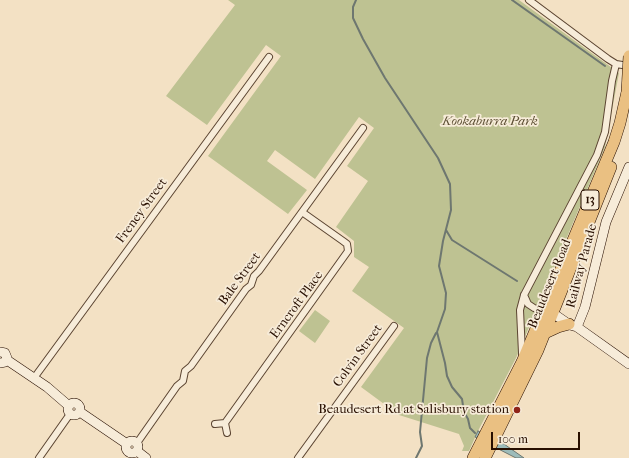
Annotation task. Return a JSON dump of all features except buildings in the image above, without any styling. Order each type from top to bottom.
[{"type":"highway","name":"Beaudesert Road","points":[[480,456],[546,333],[549,310],[620,123],[626,92],[629,56]]},
{"type":"highway","name":"Beaudesert Road","points":[[495,428],[522,362],[549,310],[609,173],[627,126],[629,116]]},
{"type":"highway","points":[[546,333],[558,327],[573,325]]},
{"type":"street","points":[[529,0],[616,64],[629,66]]},
{"type":"street","name":"Freney Street","points":[[34,378],[269,57]]},
{"type":"street","name":"Beaudesert Road","points":[[522,362],[520,310],[524,295],[598,155],[606,124],[616,64]]},
{"type":"street","name":"Bale Street","points":[[137,447],[177,386],[183,381],[185,371],[191,366],[246,289],[251,285],[254,276],[363,128]]},
{"type":"street","name":"Railway Parade","points":[[573,325],[585,307],[586,297],[606,222],[629,167]]},
{"type":"street","name":"Erncroft Place","points":[[225,423],[348,251],[347,244],[302,212]]},
{"type":"street","name":"Beaudesert Road","points":[[524,295],[528,304],[534,308],[549,310]]},
{"type":"street","points":[[549,310],[629,364]]},
{"type":"street","name":"Colvin Street","points":[[298,458],[394,326]]},
{"type":"street","points":[[0,352],[5,353],[7,356],[3,362],[34,378],[73,411],[127,444],[126,448],[128,452],[134,453],[137,447],[146,458]]},
{"type":"street","points":[[39,458],[73,411]]},
{"type":"street","points":[[215,424],[225,423],[227,433]]},
{"type":"green space","name":"Kookaburra Park","points":[[228,0],[519,0],[619,73],[605,147],[516,358],[469,451],[462,451],[464,446],[459,434],[399,415],[361,387],[404,328],[352,291],[369,267],[354,257],[354,241],[336,227],[368,181],[347,166],[374,128],[359,117],[315,179],[275,150],[267,161],[307,190],[288,214],[208,156],[281,56],[266,45],[207,125],[166,96],[235,5]]},
{"type":"green space","points":[[315,310],[330,321],[315,343],[299,331]]},
{"type":"water","points":[[478,431],[504,444],[524,458],[516,458],[475,437]]},
{"type":"waterway","points":[[356,0],[353,7],[353,18],[363,39],[385,78],[438,158],[450,184],[451,210],[443,241],[439,266],[446,293],[445,309],[437,332],[447,376],[452,387],[462,399],[464,412],[468,419],[470,428],[475,433]]},
{"type":"waterway","points":[[512,0],[605,66]]},
{"type":"waterway","points":[[446,230],[452,240],[517,281]]},
{"type":"waterway","points":[[416,458],[422,446],[420,432],[427,358],[431,343],[436,333]]},
{"type":"place","name":"Beaudesert Rd at Salisbury station","points":[[517,410]]}]
